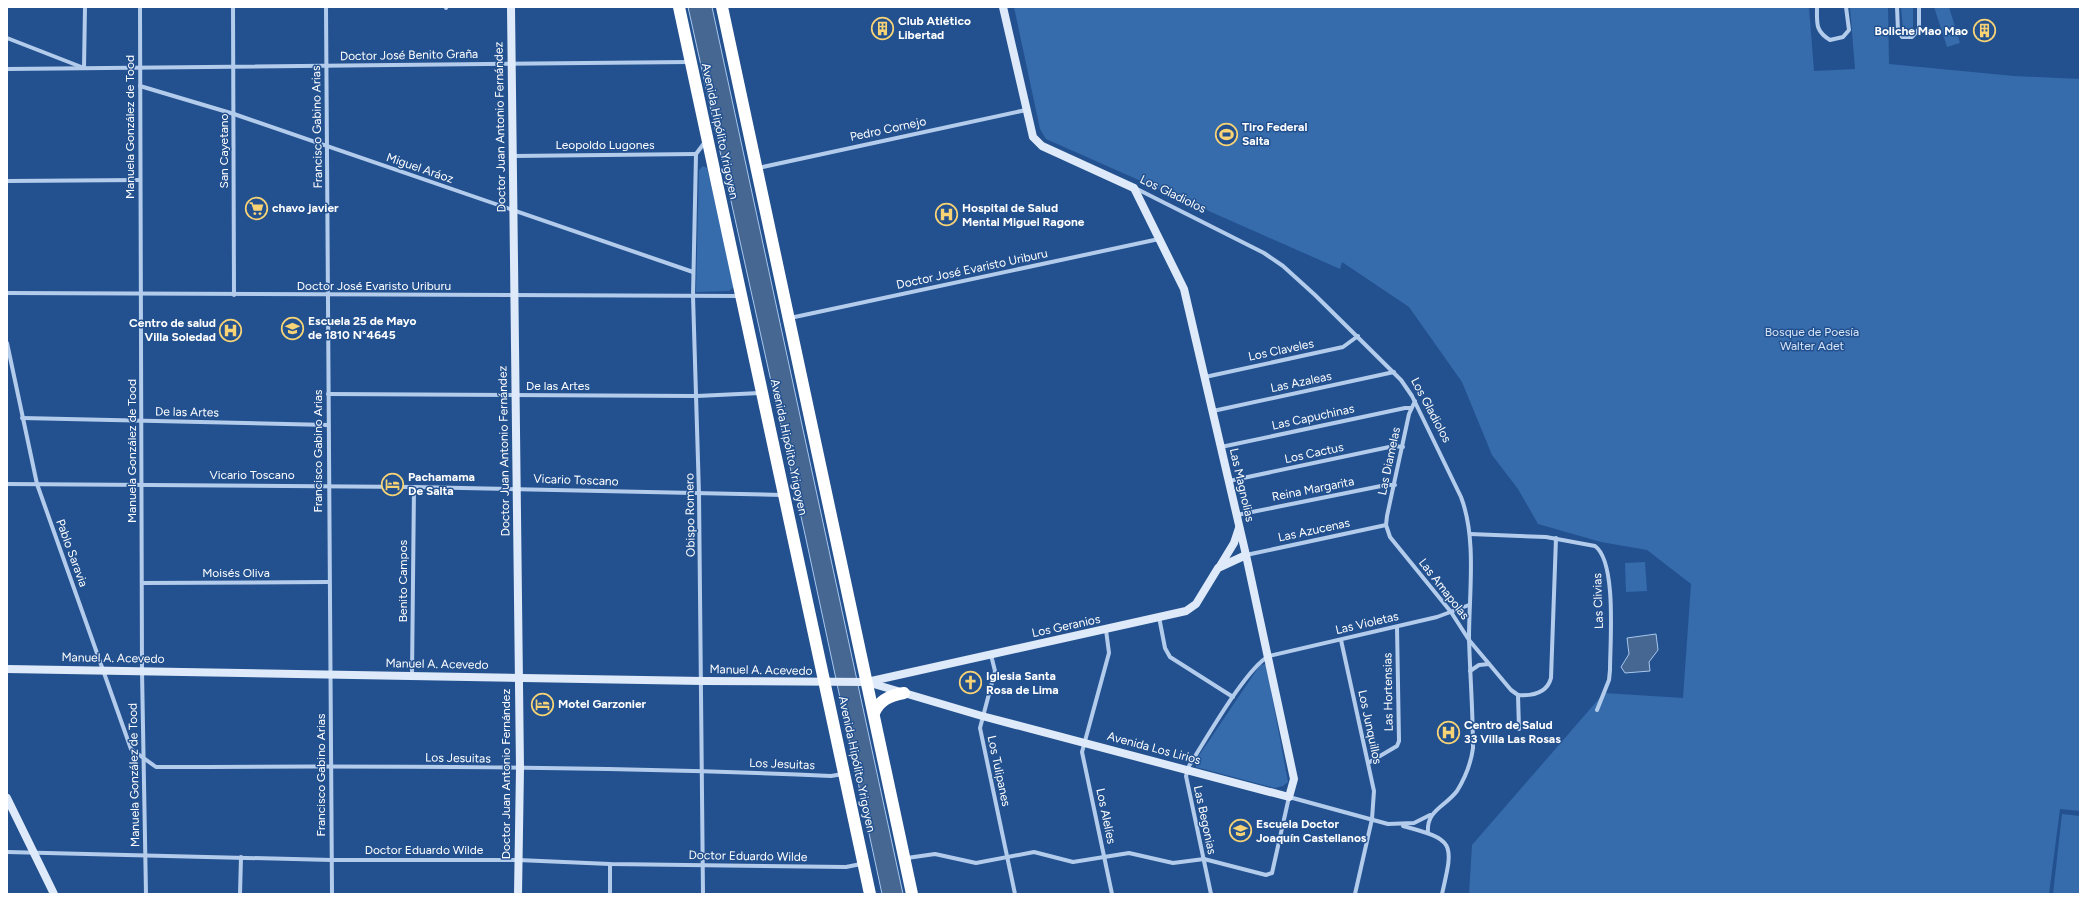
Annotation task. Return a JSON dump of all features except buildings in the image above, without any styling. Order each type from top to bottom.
[{"type":"highway","name":"Avenida Hipólito Yrigoyen","points":[[679,7],[870,894]]},
{"type":"highway","points":[[722,7],[755,168],[912,894]]},
{"type":"highway","points":[[874,713],[877,705],[882,701],[895,694],[904,693]]},
{"type":"street","points":[[7,38],[84,68],[85,7]]},
{"type":"street","name":"Manuela González de Tood","points":[[140,7],[142,670],[146,894]]},
{"type":"street","name":"San Cayetano","points":[[233,7],[234,296]]},
{"type":"street","name":"Francisco Gabino Arias","points":[[326,7],[329,296],[328,486],[332,766],[332,894]]},
{"type":"street","name":"Doctor Juan Antonio Fernández","points":[[511,7],[520,768],[518,894]]},
{"type":"street","name":"Los Gladiolos","points":[[1003,7],[1026,110],[1032,133],[1037,142],[1134,188],[1264,253],[1283,266],[1358,336],[1407,387],[1461,497],[1467,514],[1470,534],[1469,640],[1472,757],[1463,780],[1456,792],[1445,804],[1433,813]]},
{"type":"street","points":[[1817,7],[1818,30],[1821,35],[1830,40],[1843,37],[1849,30],[1846,7]]},
{"type":"street","points":[[1897,7],[1898,31],[1902,37],[1908,38],[1912,37],[1919,28],[1919,7]]},
{"type":"street","name":"Doctor José Benito Graña","points":[[7,69],[691,62]]},
{"type":"street","name":"Miguel Aráoz","points":[[140,86],[234,114],[693,272]]},
{"type":"street","name":"Pedro Cornejo","points":[[755,168],[1026,110]]},
{"type":"street","points":[[696,154],[708,139]]},
{"type":"street","name":"Leopoldo Lugones","points":[[513,156],[696,154]]},
{"type":"street","name":"Obispo Romero","points":[[696,154],[693,296],[699,494],[703,770],[703,894]]},
{"type":"street","points":[[7,180],[140,180]]},
{"type":"street","name":"Las Magnolias","points":[[1134,188],[1160,239],[1186,298],[1240,528],[1294,773],[1289,797]]},
{"type":"street","name":"Doctor José Evaristo Uriburu","points":[[788,319],[1160,239]]},
{"type":"street","name":"Doctor José Evaristo Uriburu","points":[[7,293],[234,296],[741,296]]},
{"type":"street","name":"Los Claveles","points":[[1205,377],[1343,347],[1358,336]]},
{"type":"street","name":"Pablo Saravia","points":[[7,342],[37,484],[131,749],[144,759]]},
{"type":"street","name":"Las Azaleas","points":[[1213,411],[1394,372]]},
{"type":"street","name":"De las Artes","points":[[328,394],[697,396],[763,393]]},
{"type":"street","name":"Las Diamelas","points":[[1386,525],[1410,408],[1415,402]]},
{"type":"street","name":"Las Capuchinas","points":[[1221,447],[1410,408]]},
{"type":"street","name":"De las Artes","points":[[22,418],[328,425]]},
{"type":"street","name":"Los Cactus","points":[[1228,481],[1394,446],[1403,447]]},
{"type":"street","name":"Vicario Toscano","points":[[7,484],[414,487],[784,495]]},
{"type":"street","name":"Reina Margarita","points":[[1236,515],[1386,485],[1395,485]]},
{"type":"street","name":"Benito Campos","points":[[412,675],[414,487]]},
{"type":"street","name":"Las Azucenas","points":[[1246,555],[1386,525]]},
{"type":"street","name":"Las Amapolas","points":[[1386,525],[1390,537],[1451,612],[1469,640],[1511,690],[1518,695]]},
{"type":"street","name":"Los Geranios","points":[[867,682],[1106,630],[1192,608],[1234,543],[1240,528]]},
{"type":"street","name":"Las Clivias","points":[[1470,534],[1556,538],[1576,544],[1595,546],[1600,551],[1608,572],[1609,680],[1597,710]]},
{"type":"street","points":[[1519,729],[1518,695],[1535,694],[1548,685],[1553,666],[1556,538]]},
{"type":"street","points":[[1218,568],[1246,555]]},
{"type":"street","name":"Moisés Oliva","points":[[142,583],[329,582]]},
{"type":"street","name":"Las Violetas","points":[[1269,656],[1397,626],[1451,612],[1469,605]]},
{"type":"street","points":[[1159,617],[1166,653],[1234,698]]},
{"type":"street","name":"Las Hortensias","points":[[1368,763],[1397,746],[1399,741],[1397,626]]},
{"type":"street","name":"Los Alelíes","points":[[1106,630],[1109,653],[1082,752],[1112,894]]},
{"type":"street","name":"Los Junquillos","points":[[1341,640],[1374,791],[1372,819],[1355,894]]},
{"type":"street","name":"Los Tulipanes","points":[[991,654],[995,666],[995,672],[980,728],[1015,894]]},
{"type":"street","name":"Las Begonias","points":[[1211,894],[1186,780],[1188,770],[1234,698],[1258,664],[1269,656]]},
{"type":"street","points":[[1470,671],[1478,665],[1489,664]]},
{"type":"street","name":"Manuel A. Acevedo","points":[[7,669],[142,670],[825,683],[867,682]]},
{"type":"street","name":"Avenida Los Lirios","points":[[867,682],[982,716],[1372,819],[1396,824],[1414,824],[1433,813]]},
{"type":"street","name":"Los Jesuitas","points":[[144,759],[156,767],[332,766],[703,770],[831,776],[845,774]]},
{"type":"street","points":[[904,858],[935,854],[976,863],[1034,852],[1073,862],[1129,853],[1173,863],[1204,859],[1270,875],[1289,797]]},
{"type":"street","points":[[7,798],[54,894]]},
{"type":"street","points":[[1428,833],[1428,824],[1433,813]]},
{"type":"street","points":[[1396,824],[1443,839],[1449,851],[1449,863],[1442,894]]},
{"type":"street","name":"Doctor Eduardo Wilde","points":[[7,852],[33,851],[332,860],[518,860],[703,866],[846,868],[864,864]]},
{"type":"street","points":[[240,894],[241,857]]},
{"type":"street","points":[[610,864],[610,894]]},
{"type":"green space","name":"Bosque de Poesía Walter Adet","points":[[1014,7],[1809,7],[1814,71],[1855,69],[1850,7],[1888,7],[1889,64],[2014,76],[2080,79],[2080,811],[2060,809],[2049,894],[1469,894],[1472,845],[1604,693],[1683,698],[1691,584],[1647,550],[1601,542],[1538,524],[1518,489],[1492,455],[1462,382],[1409,307],[1342,262],[1340,269],[1046,139],[1040,129]]},
{"type":"green space","points":[[1901,7],[1913,7],[1913,30],[1908,33],[1903,29]]},
{"type":"green space","points":[[1934,7],[1949,7],[1960,43],[1947,47]]},
{"type":"green space","points":[[703,166],[707,168],[735,286],[729,291],[696,292],[699,170]]},
{"type":"green space","points":[[1645,562],[1647,591],[1626,592],[1625,563]]},
{"type":"green space","points":[[1266,664],[1288,782],[1283,786],[1275,788],[1196,767],[1196,760],[1260,665]]},
{"type":"green space","points":[[2062,814],[2080,816],[2080,894],[2053,894]]},
{"type":"shaded area","points":[[688,7],[712,7],[903,894],[882,894],[806,539]]},
{"type":"shaded area","points":[[1656,634],[1658,650],[1649,662],[1650,671],[1625,673],[1621,667],[1629,654],[1627,638]]},
{"type":"place","name":"Club Atlético Libertad","points":[[883,28]]},
{"type":"place","name":"Boliche Mao Mao","points":[[1984,31]]},
{"type":"place","name":"Tiro Federal Salta","points":[[1227,134]]},
{"type":"place","name":"chavo javier","points":[[256,208]]},
{"type":"place","name":"Hospital de Salud Mental Miguel Ragone","points":[[946,215]]},
{"type":"place","name":"Escuela 25 de Mayo de 1810 N°4645","points":[[292,328]]},
{"type":"place","name":"Centro de salud Villa Soledad","points":[[231,330]]},
{"type":"place","name":"Pachamama De Salta","points":[[393,484]]},
{"type":"place","name":"Iglesia Santa Rosa de Lima","points":[[971,683]]},
{"type":"place","name":"Motel Garzonier","points":[[542,704]]},
{"type":"place","name":"Centro de Salud 33 Villa Las Rosas","points":[[1449,732]]},
{"type":"place","name":"Escuela Doctor Joaquín Castellanos","points":[[1241,831]]}]
